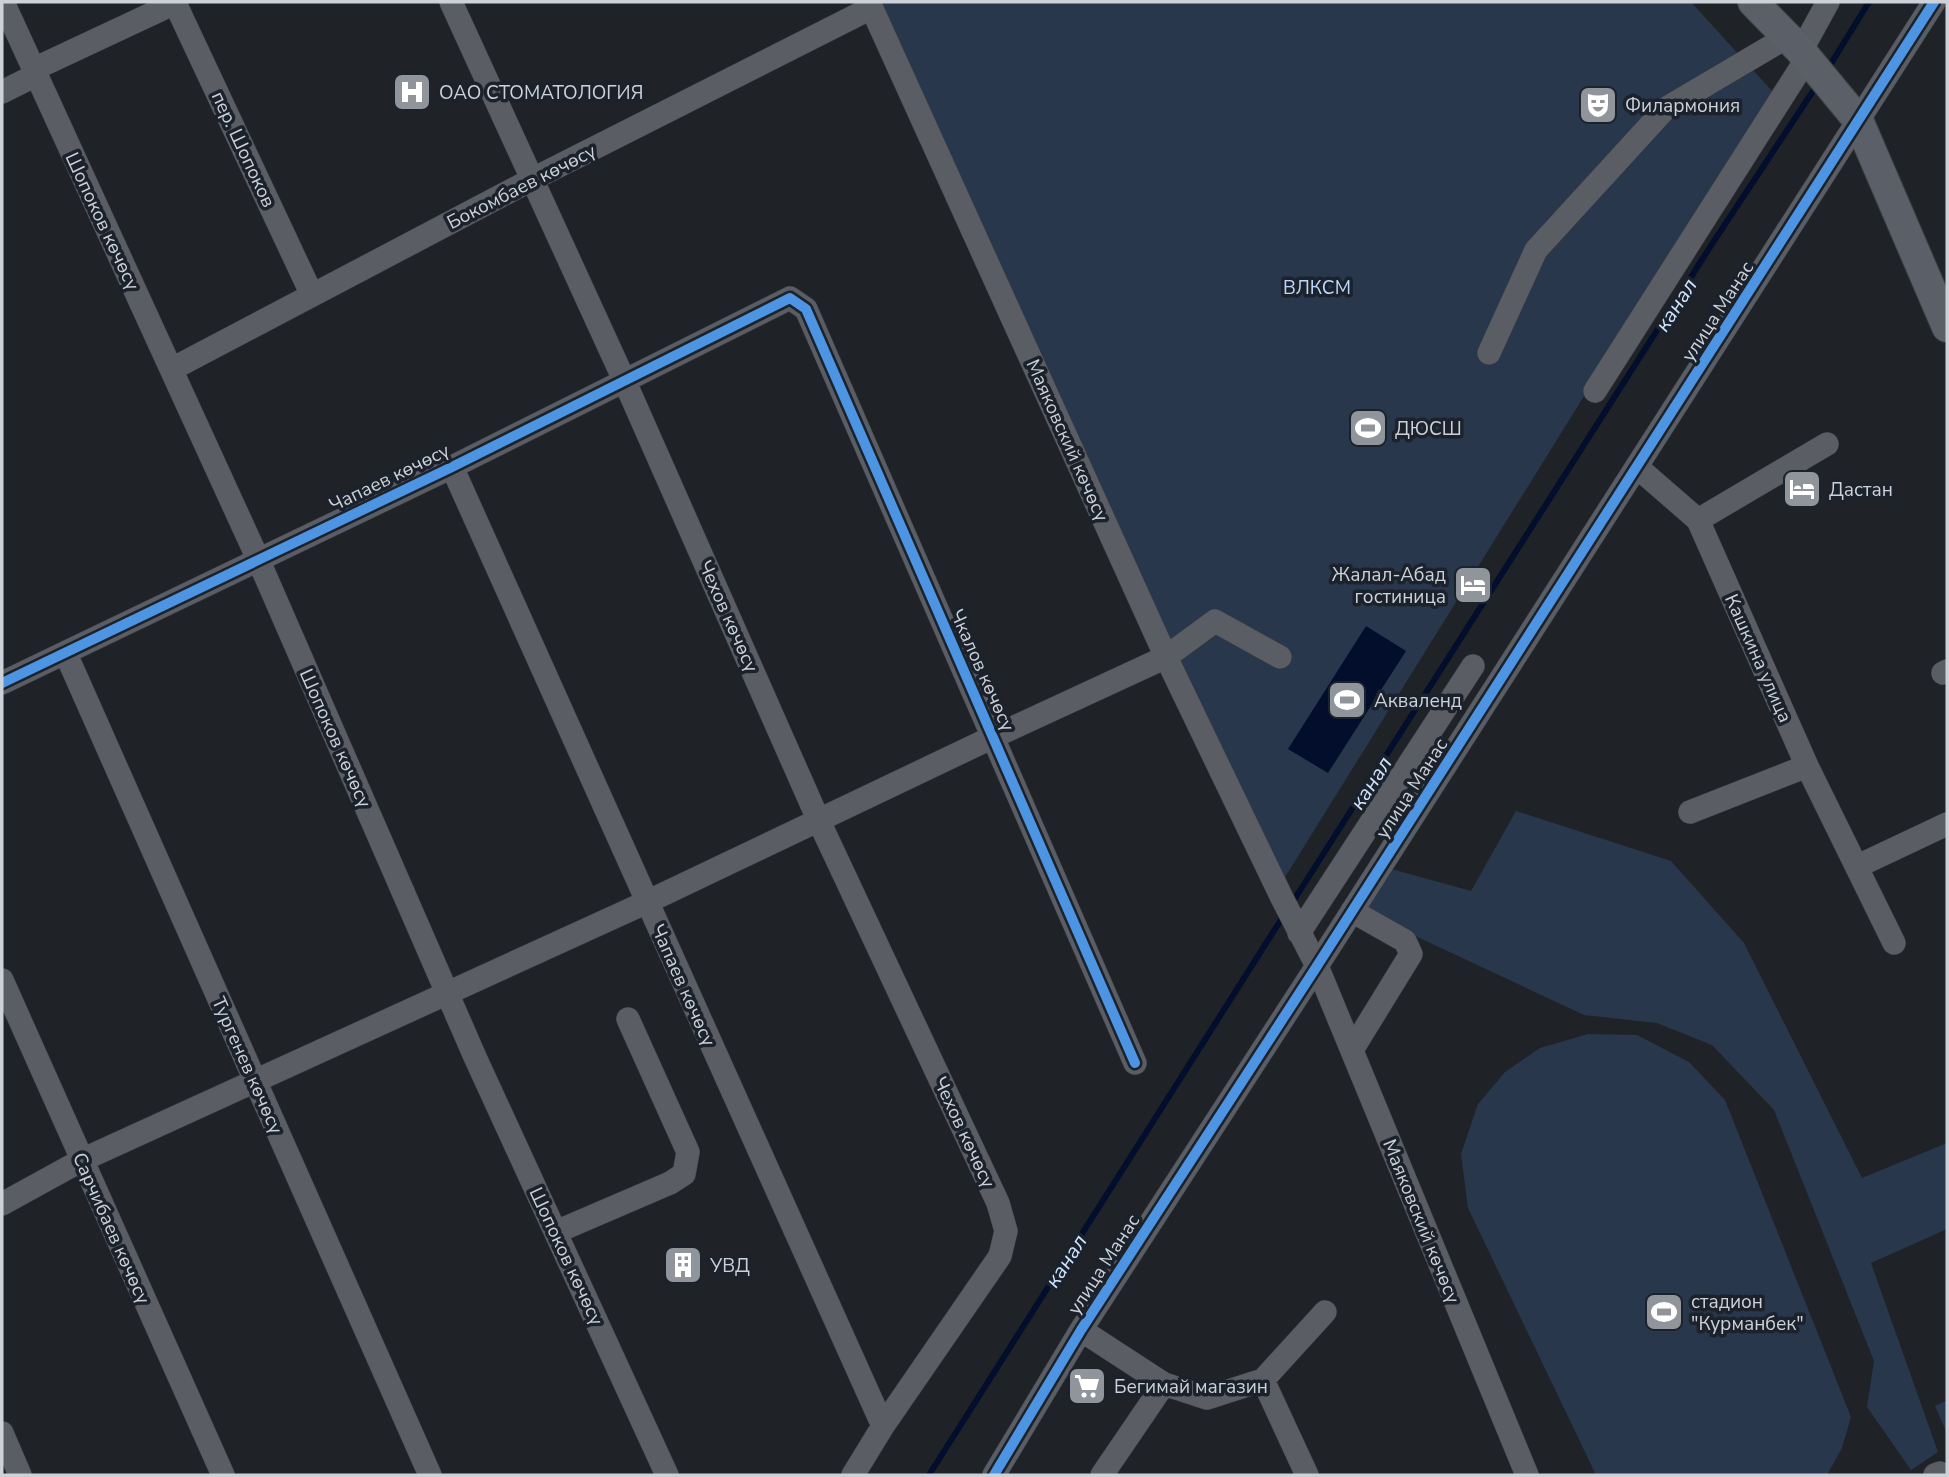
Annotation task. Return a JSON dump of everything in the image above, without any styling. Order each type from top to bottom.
[{"type":"main road","points":[[1753,2],[1798,48],[1858,120],[1947,327]]},
{"type":"street","name":"Шопоков көчөсү","points":[[3,2],[258,559],[448,994],[667,1475]]},
{"type":"street","name":"пер. Шопоков","points":[[2,92],[35,72],[176,2],[312,295]]},
{"type":"street","name":"Чехов көчөсү","points":[[451,2],[625,382],[818,820],[998,1203],[1006,1231],[1000,1256],[883,1426]]},
{"type":"street","points":[[1595,391],[1828,2]]},
{"type":"street","name":"улица Манас","points":[[994,1475],[1082,1330],[1934,2]]},
{"type":"street","name":"Бокомбаев көчөсү","points":[[172,369],[870,5]]},
{"type":"street","name":"Маяковский көчөсү","points":[[870,5],[1166,657],[1317,966],[1527,1475]]},
{"type":"street","points":[[1489,353],[1536,250],[1664,109],[1798,48]]},
{"type":"street","name":"Чапаев көчөсү","points":[[2,684],[452,467],[790,298]]},
{"type":"street","name":"Чкалов көчөсү","points":[[790,298],[806,309],[1135,1063]]},
{"type":"street","points":[[1698,520],[1827,443]]},
{"type":"street","name":"Чапаев көчөсү","points":[[452,467],[883,1426]]},
{"type":"street","name":"Кашкина улица","points":[[1637,467],[1698,520],[1807,766],[1894,943]]},
{"type":"street","points":[[2,1204],[82,1160],[256,1083],[647,902],[1166,657],[1215,621],[1280,657]]},
{"type":"street","name":"Тургенев көчөсү","points":[[66,654],[430,1475]]},
{"type":"street","points":[[1298,931],[1473,666]]},
{"type":"street","points":[[1690,813],[1807,766]]},
{"type":"street","points":[[1858,866],[1947,824]]},
{"type":"street","points":[[1352,911],[1405,941],[1411,954],[1352,1050]]},
{"type":"street","name":"Сарчибаев көчөсү","points":[[2,980],[223,1475]]},
{"type":"street","points":[[556,1232],[670,1183],[684,1174],[688,1152],[628,1019]]},
{"type":"street","points":[[1082,1330],[1164,1384],[1207,1398],[1263,1380],[1325,1312]]},
{"type":"street","points":[[1263,1380],[1307,1475]]},
{"type":"street","points":[[1107,1472],[1164,1384]]},
{"type":"street","points":[[853,1475],[883,1426]]},
{"type":"street","points":[[2,1433],[20,1475]]},
{"type":"green space","name":"ВЛКСМ","points":[[881,2],[1691,2],[1773,92],[1282,882],[1177,667]]},
{"type":"green space","points":[[1516,811],[1671,861],[1744,943],[1862,1178],[1947,1143],[1947,1229],[1871,1263],[1938,1452],[1911,1470],[1867,1407],[1874,1361],[1774,1110],[1712,1045],[1657,1023],[1584,1015],[1362,911],[1388,868],[1471,891]]},
{"type":"green space","name":"стадион \"Курманбек\"","points":[[1588,1034],[1637,1035],[1689,1062],[1725,1100],[1851,1417],[1842,1448],[1827,1475],[1596,1475],[1468,1208],[1461,1154],[1478,1104],[1505,1072],[1540,1048]]},
{"type":"green space","points":[[1947,1400],[1947,1434],[1935,1406]]},
{"type":"shaded area","name":"Акваленд","points":[[1366,626],[1406,651],[1328,773],[1288,749]]},
{"type":"waterway","name":"канал","points":[[1827,70],[1869,2]]},
{"type":"waterway","name":"канал","points":[[1292,903],[1712,244],[1813,91]]},
{"type":"waterway","name":"канал","points":[[929,1475],[1284,915]]},
{"type":"cycle path","points":[[994,1475],[1081,1330],[1934,2]]},
{"type":"cycle path","points":[[2,683],[452,467],[790,298],[806,309],[1135,1063]]},
{"type":"place","name":"ОАО СТОМАТОЛОГИЯ","points":[[412,92]]},
{"type":"place","name":"Филармония","points":[[1598,105]]},
{"type":"place","name":"ДЮСШ","points":[[1368,428]]},
{"type":"place","name":"Дастан","points":[[1802,489]]},
{"type":"place","name":"Жалал-Абад гостиница","points":[[1473,585]]},
{"type":"place","name":"Акваленд","points":[[1347,700]]},
{"type":"place","name":"УВД","points":[[683,1265]]},
{"type":"place","name":"стадион \"Курманбек\"","points":[[1664,1312]]},
{"type":"place","name":"Бегимай магазин","points":[[1087,1386]]}]
